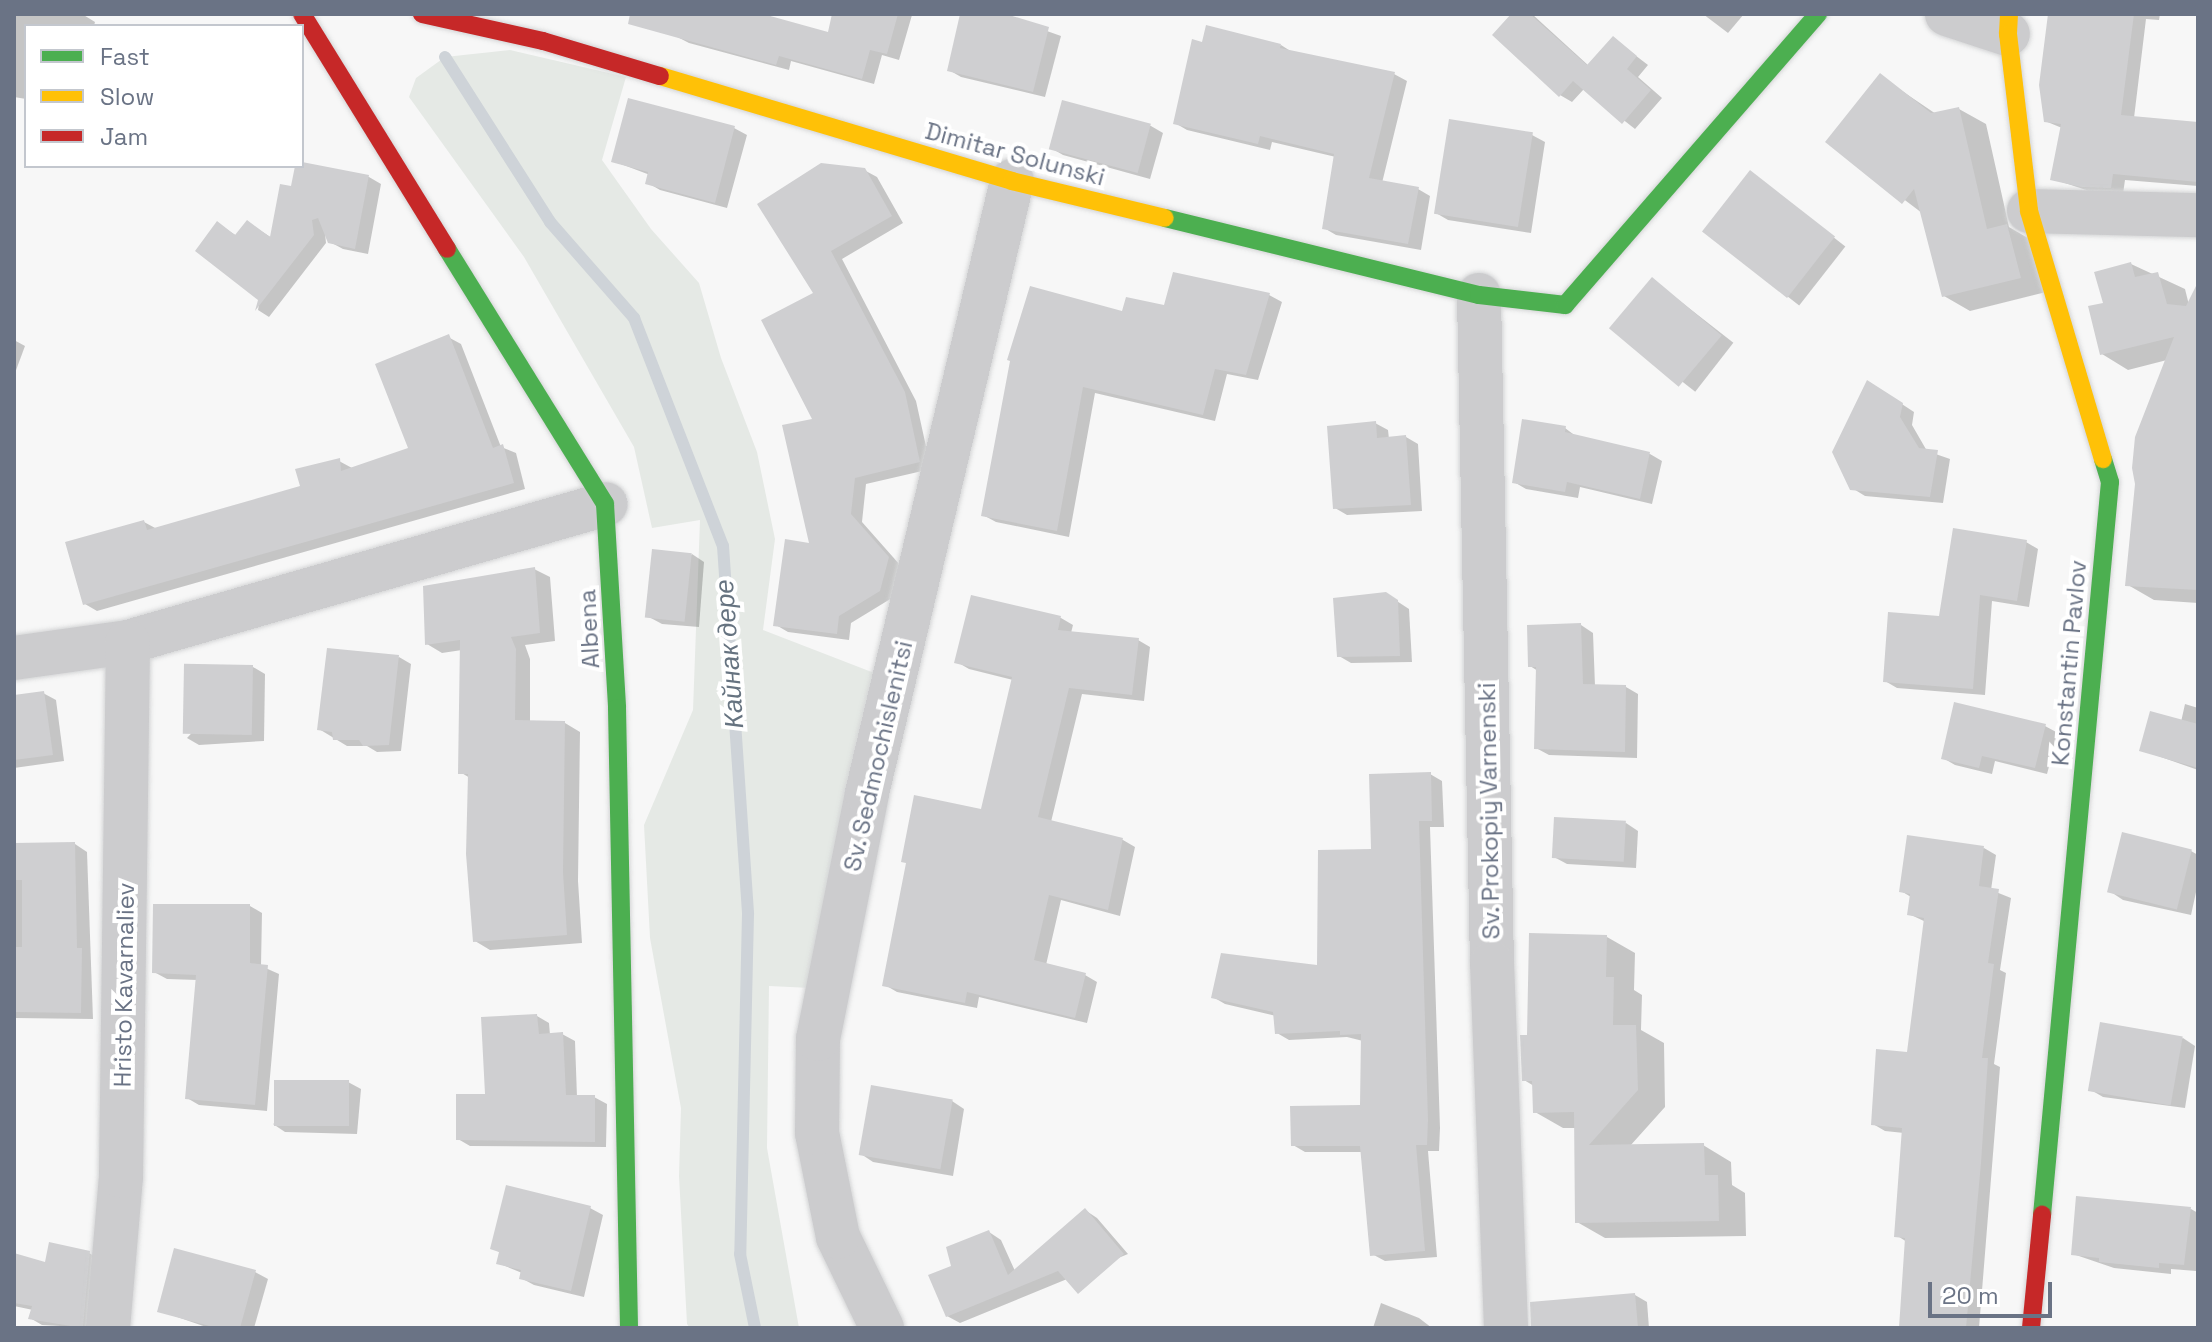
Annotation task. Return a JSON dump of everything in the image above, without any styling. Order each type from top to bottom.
[{"type":"street","name":"Albena","points":[[302,14],[605,504],[617,708],[629,1328]]},
{"type":"street","name":"Dimitar Solunski","points":[[422,14],[459,22],[542,27],[1012,181],[1479,295],[1565,305],[1818,14]]},
{"type":"street","points":[[1947,14],[2008,24]]},
{"type":"street","name":"Konstantin Pavlov","points":[[2008,24],[2029,211],[2110,482],[2031,1328]]},
{"type":"street","name":"Sv. Sedmochislenitsi","points":[[882,1328],[838,1237],[817,1133],[818,1039],[867,793],[1012,181]]},
{"type":"street","points":[[2029,211],[2198,215]]},
{"type":"street","name":"Sv. Prokopiy Varnenski","points":[[1479,295],[1492,963],[1506,1328]]},
{"type":"street","points":[[14,658],[128,642],[605,504]]},
{"type":"street","name":"Hristo Kavarnaliev","points":[[108,1328],[121,1176],[128,642]]},
{"type":"shaded area","points":[[510,50],[626,77],[602,160],[651,229],[699,283],[721,358],[757,452],[775,539],[763,630],[882,676],[811,988],[769,986],[767,1148],[799,1328],[690,1328],[687,1324],[679,1176],[681,1108],[650,938],[644,825],[693,710],[700,520],[652,528],[634,447],[524,257],[409,97],[416,78],[445,57]]},
{"type":"building","points":[[630,14],[763,14],[828,32],[832,14],[898,14],[887,54],[870,50],[862,79],[779,56],[776,65],[628,24]]},
{"type":"building","points":[[960,14],[1006,14],[1049,27],[1033,92],[947,71]]},
{"type":"building","points":[[1511,14],[1530,14],[1587,65],[1613,36],[1637,56],[1627,69],[1651,90],[1622,124],[1573,81],[1559,97],[1492,35]]},
{"type":"building","points":[[2048,14],[2134,14],[2121,115],[2198,122],[2198,182],[2113,174],[2111,188],[2081,187],[2050,180],[2061,124],[2044,122],[2039,85]]},
{"type":"building","points":[[1206,25],[1281,44],[1280,48],[1395,72],[1369,178],[1419,187],[1408,244],[1322,229],[1334,154],[1260,136],[1258,144],[1173,124],[1192,39],[1202,42]]},
{"type":"building","points":[[1880,73],[1931,113],[1959,107],[1987,229],[2007,224],[2021,278],[1942,297],[1914,189],[1902,204],[1825,142]]},
{"type":"building","points":[[628,98],[735,126],[715,203],[645,184],[648,172],[611,162]]},
{"type":"building","points":[[1062,100],[1151,124],[1138,173],[1049,149]]},
{"type":"building","points":[[1449,119],[1533,132],[1518,227],[1434,214]]},
{"type":"building","points":[[304,162],[369,175],[355,249],[328,243],[318,218],[312,220],[314,235],[255,311],[258,300],[195,251],[217,221],[235,235],[247,220],[270,237],[280,184],[291,186],[295,168],[304,168]]},
{"type":"building","points":[[821,163],[865,168],[892,216],[831,251],[905,392],[920,462],[855,478],[851,514],[889,557],[880,591],[839,616],[837,634],[773,626],[785,539],[809,543],[782,425],[812,419],[761,320],[813,293],[757,204]]},
{"type":"building","points":[[1750,170],[1835,236],[1787,298],[1702,231]]},
{"type":"building","points":[[2131,262],[2135,277],[2158,272],[2167,304],[2186,306],[2198,282],[2198,590],[2125,586],[2135,484],[2132,468],[2135,437],[2174,337],[2100,355],[2088,306],[2103,303],[2094,272]]},
{"type":"building","points":[[1173,272],[1270,293],[1246,375],[1215,369],[1203,415],[1083,387],[1057,531],[981,516],[1010,361],[1007,360],[1030,286],[1122,311],[1126,297],[1164,305]]},
{"type":"building","points":[[1652,277],[1722,335],[1679,387],[1609,328]]},
{"type":"building","points":[[449,334],[493,448],[503,444],[514,483],[83,605],[65,542],[144,520],[147,530],[300,486],[295,469],[340,458],[341,471],[408,448],[375,364]]},
{"type":"building","points":[[1867,380],[1903,403],[1900,417],[1919,448],[1938,450],[1930,497],[1850,490],[1832,452]]},
{"type":"building","points":[[1522,419],[1566,426],[1565,432],[1650,452],[1640,499],[1567,482],[1565,492],[1512,483]]},
{"type":"building","points":[[1376,421],[1377,438],[1406,435],[1411,505],[1333,509],[1327,426]]},
{"type":"building","points":[[1953,528],[2027,540],[2017,601],[1980,595],[1973,689],[1883,682],[1888,612],[1939,616]]},
{"type":"building","points":[[652,549],[692,553],[685,622],[645,618]]},
{"type":"building","points":[[535,567],[540,633],[511,637],[516,649],[515,720],[565,721],[563,872],[567,935],[473,942],[466,854],[468,774],[458,774],[460,640],[425,645],[423,586]]},
{"type":"building","points":[[1386,592],[1398,600],[1400,656],[1337,657],[1333,598]]},
{"type":"building","points":[[971,595],[1061,616],[1058,630],[1139,638],[1132,695],[1069,688],[1038,817],[1123,838],[1108,910],[1049,895],[1034,960],[1086,973],[1075,1018],[967,992],[965,1003],[882,986],[906,863],[901,862],[914,795],[981,809],[1012,677],[954,663]]},
{"type":"building","points":[[1581,623],[1583,684],[1626,685],[1625,752],[1534,749],[1536,667],[1528,667],[1527,625]]},
{"type":"building","points":[[327,648],[399,655],[389,745],[363,746],[359,740],[333,740],[332,732],[317,730]]},
{"type":"building","points":[[184,664],[253,665],[252,735],[183,734]]},
{"type":"building","points":[[44,691],[53,755],[14,760],[14,695]]},
{"type":"building","points":[[1954,702],[2046,724],[2035,768],[1982,756],[1979,768],[1941,759]]},
{"type":"building","points":[[2150,711],[2198,724],[2198,768],[2139,751]]},
{"type":"building","points":[[1431,772],[1432,821],[1419,821],[1428,1120],[1427,1145],[1416,1145],[1425,1251],[1370,1256],[1360,1146],[1291,1146],[1290,1106],[1360,1105],[1361,1034],[1340,1035],[1340,1031],[1275,1034],[1273,1012],[1211,998],[1221,953],[1317,965],[1318,850],[1371,849],[1369,774]]},
{"type":"building","points":[[1554,817],[1626,821],[1624,862],[1552,858]]},
{"type":"building","points":[[2122,832],[2192,849],[2177,910],[2107,892]]},
{"type":"building","points":[[1907,835],[1984,846],[1979,886],[1999,889],[1988,963],[1994,964],[1982,1058],[1988,1058],[1966,1328],[1899,1328],[1905,1238],[1894,1237],[1902,1128],[1871,1125],[1876,1049],[1907,1052],[1924,918],[1907,915],[1910,894],[1899,892]]},
{"type":"building","points":[[75,842],[77,948],[82,948],[81,1013],[14,1012],[14,947],[22,947],[22,880],[14,880],[14,843]]},
{"type":"building","points":[[153,904],[250,904],[250,963],[268,965],[255,1105],[185,1099],[196,975],[152,973]]},
{"type":"building","points":[[1529,933],[1607,935],[1606,977],[1614,977],[1613,1025],[1636,1025],[1638,1090],[1589,1145],[1704,1143],[1705,1175],[1718,1175],[1719,1221],[1575,1223],[1574,1112],[1533,1113],[1532,1081],[1522,1081],[1520,1035],[1527,1035]]},
{"type":"building","points":[[537,1014],[539,1034],[563,1032],[566,1095],[595,1095],[595,1142],[456,1140],[456,1094],[485,1094],[481,1017]]},
{"type":"building","points":[[2100,1022],[2183,1037],[2171,1106],[2088,1091]]},
{"type":"building","points":[[274,1080],[349,1080],[349,1126],[274,1126]]},
{"type":"building","points":[[871,1085],[953,1099],[940,1169],[859,1155]]},
{"type":"building","points":[[506,1185],[591,1206],[571,1291],[519,1279],[521,1270],[496,1264],[499,1252],[490,1249]]},
{"type":"building","points":[[2076,1196],[2191,1207],[2184,1265],[2159,1263],[2159,1268],[2099,1262],[2099,1258],[2071,1255]]},
{"type":"building","points":[[1085,1208],[1124,1254],[1078,1294],[1058,1271],[946,1317],[928,1275],[951,1266],[946,1247],[989,1230],[1008,1275]]},
{"type":"building","points":[[49,1242],[90,1251],[83,1328],[28,1319],[32,1306],[14,1303],[14,1253],[45,1262]]},
{"type":"building","points":[[174,1248],[256,1270],[240,1328],[217,1328],[157,1312]]},
{"type":"building","points":[[1635,1293],[1638,1328],[1531,1328],[1530,1302]]},
{"type":"waterway","name":"Кайнак дере","points":[[445,57],[550,222],[634,318],[723,546],[748,914],[740,1254],[755,1328]]},
{"type":"traffic: fast","points":[[1165,218],[1479,295],[1565,305],[1818,14]]},
{"type":"traffic: fast","points":[[447,249],[605,504],[617,708],[629,1328]]},
{"type":"traffic: fast","points":[[2042,1215],[2110,482],[2103,459]]},
{"type":"traffic: slow","points":[[2009,14],[2008,34],[2029,211],[2103,459]]},
{"type":"traffic: slow","points":[[660,76],[1012,181],[1165,218]]},
{"type":"traffic: jam","points":[[302,14],[447,249]]},
{"type":"traffic: jam","points":[[422,14],[543,41],[660,76]]},
{"type":"traffic: jam","points":[[2031,1328],[2042,1215]]}]
